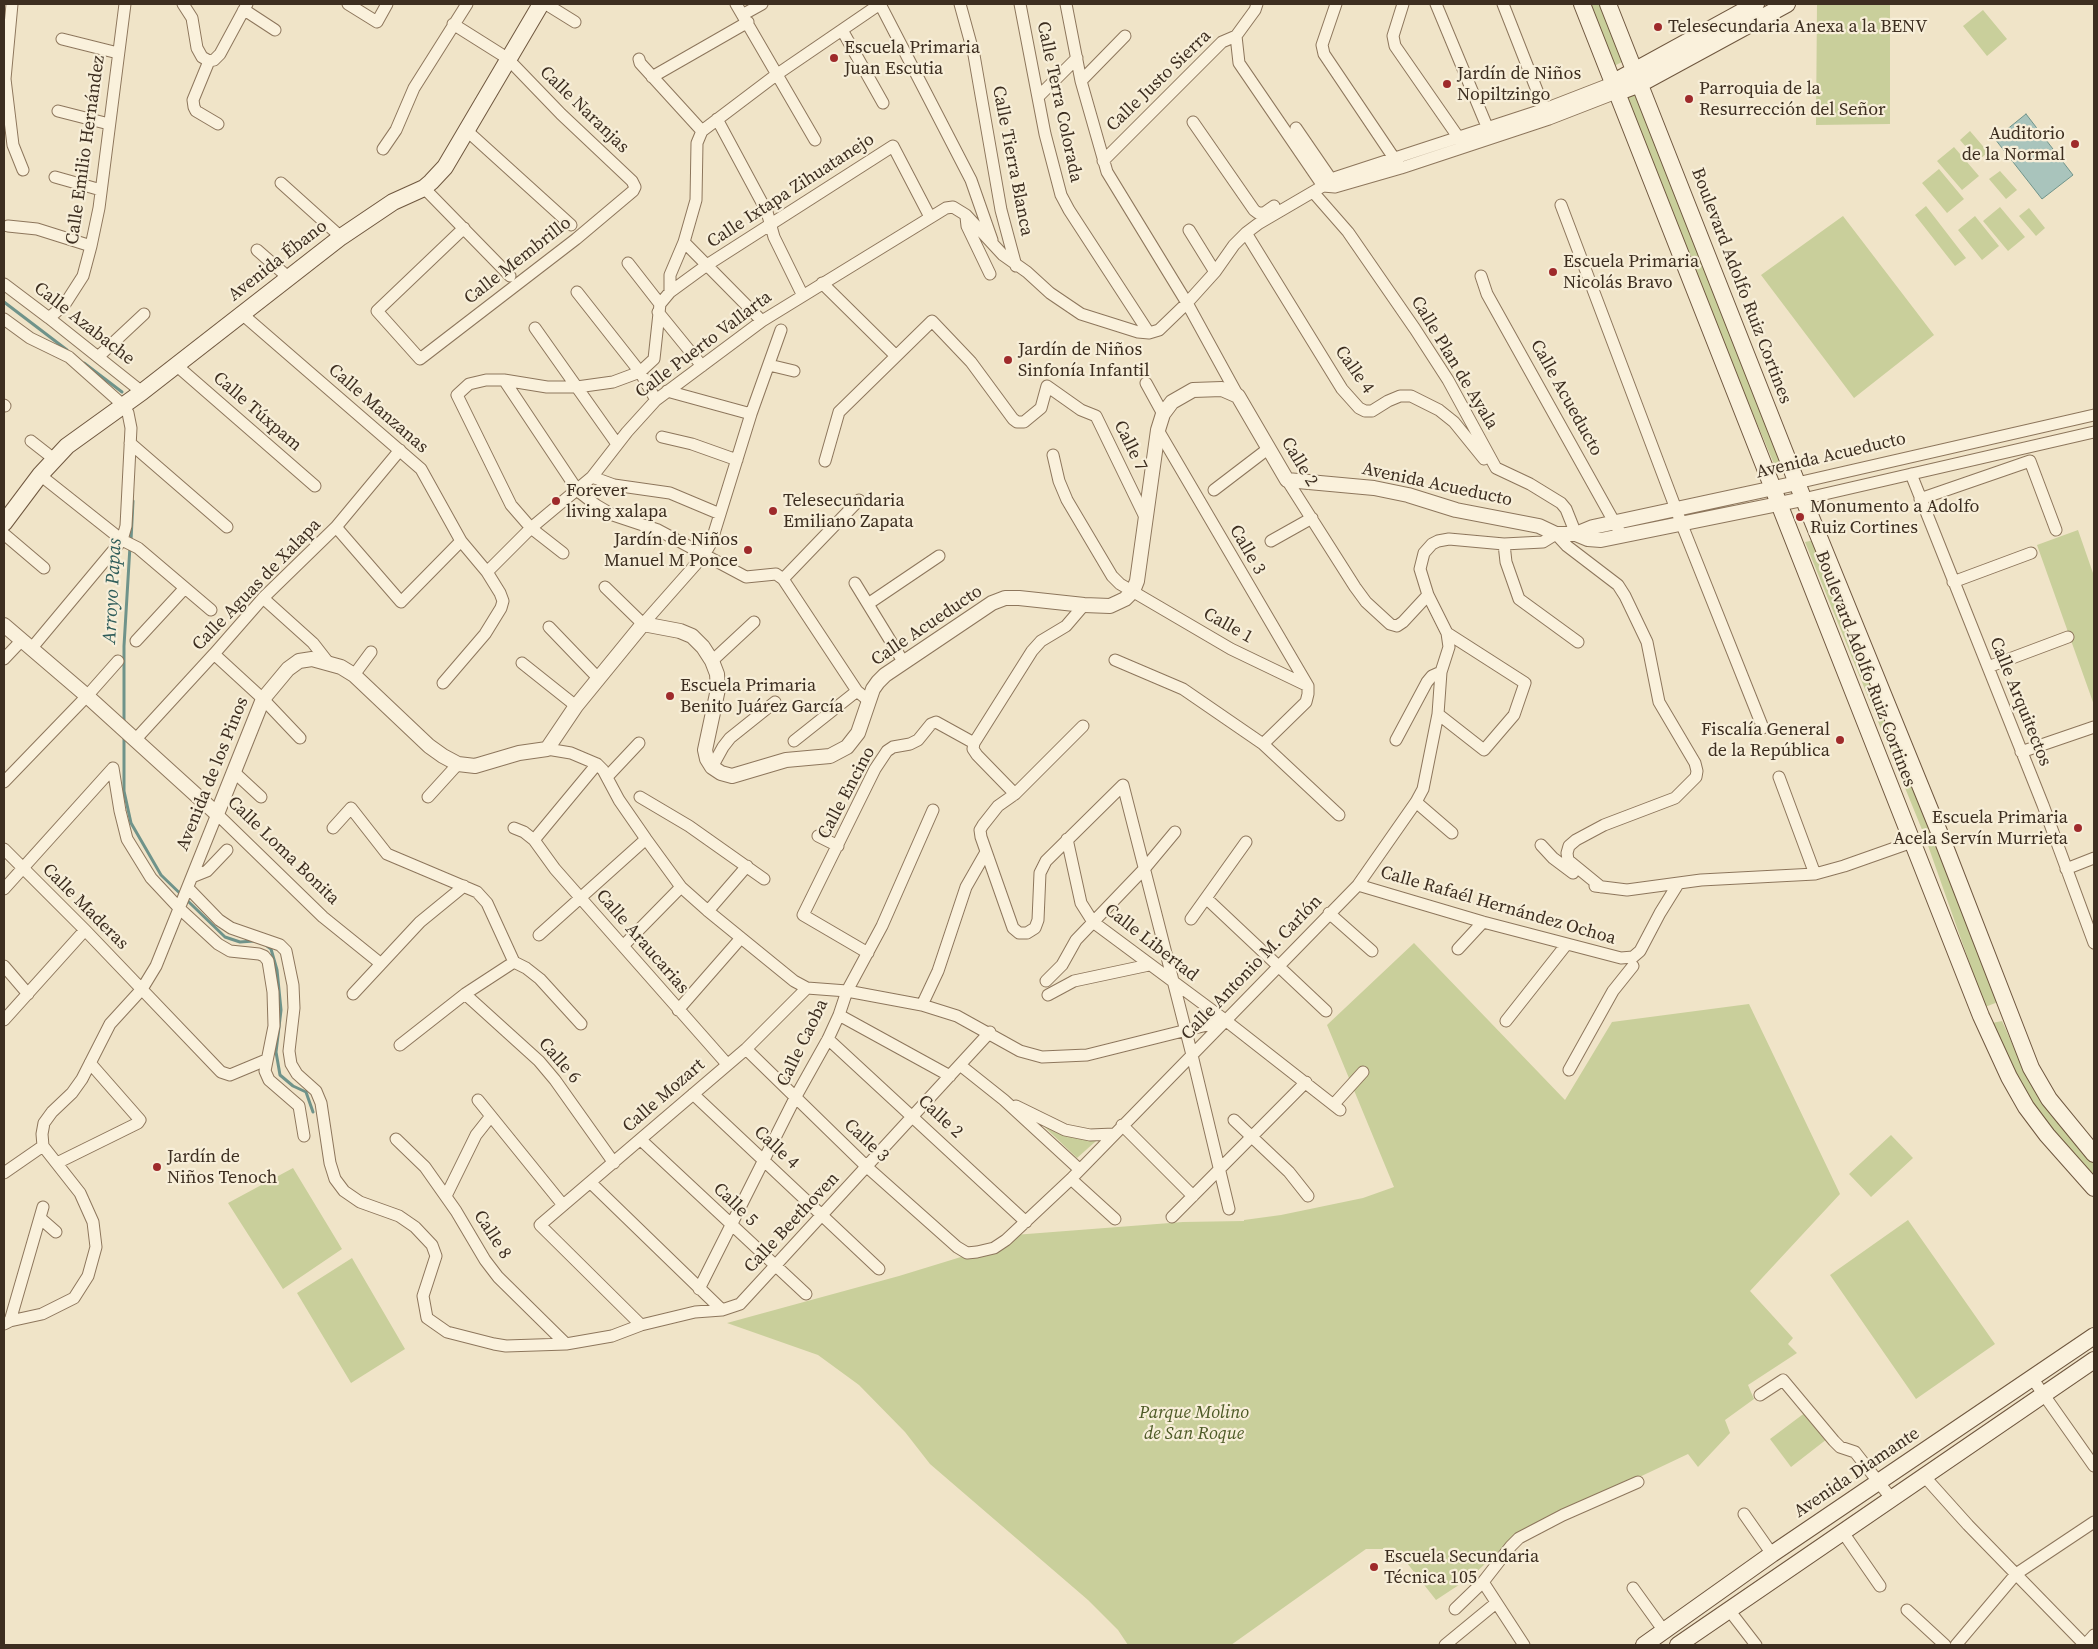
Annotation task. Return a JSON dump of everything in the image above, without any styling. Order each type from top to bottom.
[{"type":"main road","name":"Avenida Ébano","points":[[4,523],[54,459],[84,432],[142,392],[341,237],[393,202],[424,188],[439,175],[540,4]]},
{"type":"main road","name":"Boulevard Adolfo Ruiz Cortines","points":[[1582,4],[1981,1016],[2009,1077],[2026,1107],[2047,1135],[2094,1188]]},
{"type":"main road","name":"Boulevard Adolfo Ruiz Cortines","points":[[1608,4],[1796,483],[1944,844],[2031,1068],[2049,1100],[2094,1154]]},
{"type":"main road","points":[[1637,77],[1756,4]]},
{"type":"main road","points":[[1614,88],[1787,4]]},
{"type":"main road","name":"Avenida Diamante","points":[[1644,1645],[1772,1554],[2094,1336]]},
{"type":"main road","points":[[1678,1645],[2094,1360]]},
{"type":"main road","points":[[1682,1618],[1695,1634]]},
{"type":"street","points":[[12,4],[5,79],[13,145],[23,170]]},
{"type":"street","name":"Calle Emilio Hernández","points":[[50,318],[65,304],[83,276],[91,246],[101,190],[125,4]]},
{"type":"street","points":[[183,4],[192,18],[197,48],[208,61],[214,60],[220,54],[245,8],[249,13],[275,30]]},
{"type":"street","points":[[348,4],[377,22],[387,4]]},
{"type":"street","points":[[383,149],[396,130],[414,88],[466,4]]},
{"type":"street","points":[[546,4],[575,22]]},
{"type":"street","points":[[736,4],[746,18],[815,140]]},
{"type":"street","points":[[652,77],[746,18],[762,4]]},
{"type":"street","points":[[670,292],[670,275],[684,242],[696,200],[697,143],[702,131],[776,74],[880,4],[971,180],[993,244]]},
{"type":"street","name":"Calle Tierra Blanca","points":[[960,4],[974,55],[1001,210],[1016,266]]},
{"type":"street","name":"Calle Terra Colorada","points":[[1020,4],[1044,134],[1061,195],[1149,333]]},
{"type":"street","name":"Calle 2","points":[[1066,4],[1081,81],[1107,172],[1187,303],[1238,396],[1288,480],[1366,602],[1390,624],[1396,626],[1403,622],[1428,595]]},
{"type":"street","name":"Calle Justo Sierra","points":[[1103,161],[1222,42],[1236,36],[1255,10],[1257,4]]},
{"type":"street","points":[[1336,4],[1322,45],[1324,54],[1398,163]]},
{"type":"street","points":[[1403,4],[1393,36],[1395,46],[1462,143]]},
{"type":"street","points":[[1436,4],[1488,129]]},
{"type":"street","points":[[1502,4],[1547,114]]},
{"type":"street","name":"Calle Naranjas","points":[[453,24],[507,58],[635,186]]},
{"type":"street","points":[[842,30],[883,103]]},
{"type":"street","points":[[1081,81],[1125,36]]},
{"type":"street","points":[[1236,36],[1239,63],[1327,183],[1335,187],[1398,163],[1547,114],[1614,88]]},
{"type":"street","points":[[62,39],[118,53]]},
{"type":"street","points":[[1038,97],[1077,58]]},
{"type":"street","points":[[639,59],[640,63],[652,77],[702,131]]},
{"type":"street","points":[[208,61],[193,100],[194,107],[196,111],[218,124]]},
{"type":"street","points":[[58,111],[109,124]]},
{"type":"street","points":[[1462,143],[1488,129],[1547,114]]},
{"type":"street","points":[[717,118],[767,212],[774,237],[802,294]]},
{"type":"street","points":[[1193,122],[1254,210],[1258,213],[1264,212],[1282,201],[1295,202]]},
{"type":"street","points":[[1296,128],[1327,183]]},
{"type":"street","points":[[465,129],[571,226]]},
{"type":"street","name":"Calle Ixtapa Zihuatanejo","points":[[707,265],[893,146],[930,217]]},
{"type":"street","points":[[55,176],[101,190]]},
{"type":"street","points":[[281,183],[341,237]]},
{"type":"street","points":[[966,215],[1016,266],[1081,314],[1138,332],[1149,333],[1160,330],[1187,303],[1246,233],[1327,183]]},
{"type":"street","name":"Calle Membrillo","points":[[464,228],[377,311],[420,359],[576,238],[633,191],[635,186]]},
{"type":"street","points":[[424,188],[510,276]]},
{"type":"street","name":"Calle Plan de Ayala","points":[[1313,192],[1348,232],[1448,380],[1496,468]]},
{"type":"street","points":[[1561,205],[1676,510],[1763,728]]},
{"type":"street","name":"Calle Puerto Vallarta","points":[[487,572],[531,528],[578,491],[592,477],[656,400],[762,320],[946,208],[953,207],[966,215]]},
{"type":"street","points":[[966,215],[967,226],[990,274]]},
{"type":"street","points":[[8,226],[37,229],[91,246]]},
{"type":"street","points":[[1189,230],[1215,272]]},
{"type":"street","name":"Calle 4","points":[[1246,233],[1342,388],[1359,408],[1365,411],[1372,410],[1388,400],[1400,396],[1411,396],[1423,401],[1439,410],[1454,422],[1484,459],[1496,468]]},
{"type":"street","points":[[684,242],[762,320]]},
{"type":"street","points":[[257,250],[289,278]]},
{"type":"street","points":[[628,263],[702,366]]},
{"type":"street","points":[[563,553],[531,528],[511,505],[457,395],[469,384],[486,380],[504,380],[547,387],[577,387],[613,382],[640,372],[654,359],[659,308],[670,292],[707,265]]},
{"type":"street","name":"Calle Acueducto","points":[[1481,276],[1492,303],[1622,536]]},
{"type":"street","points":[[822,283],[896,356],[839,412],[825,462]]},
{"type":"street","name":"Calle Azabache","points":[[4,284],[50,318],[142,392]]},
{"type":"street","points":[[577,292],[640,372],[656,400]]},
{"type":"street","points":[[98,357],[144,314]]},
{"type":"street","name":"Calle Manzanas","points":[[242,314],[421,469],[461,541],[487,572],[503,601],[501,608],[485,634],[443,683]]},
{"type":"street","points":[[4,319],[30,338],[70,357],[123,405],[130,420],[126,526],[128,542]]},
{"type":"street","name":"Calle 7","points":[[896,356],[932,321],[971,362],[1013,420],[1024,422],[1041,408],[1047,386],[1081,410],[1096,416],[1145,517]]},
{"type":"street","points":[[535,328],[618,444]]},
{"type":"street","points":[[546,749],[598,678],[704,555],[711,543],[751,414],[782,330]]},
{"type":"street","points":[[769,365],[794,372]]},
{"type":"street","name":"Calle Túxpam","points":[[176,366],[315,486]]},
{"type":"street","points":[[504,380],[578,491],[613,515],[658,530],[746,577],[776,574],[783,579],[857,691],[869,700]]},
{"type":"street","points":[[1146,383],[1163,414]]},
{"type":"street","points":[[1053,455],[1059,481],[1067,500],[1112,576],[1120,584],[1133,591],[1137,581],[1158,430],[1163,414],[1172,402],[1192,390],[1206,388],[1222,389],[1238,396]]},
{"type":"street","points":[[667,391],[751,414]]},
{"type":"street","name":"Avenida Acueducto","points":[[1288,480],[1374,488],[1408,495],[1456,510],[1538,526],[1556,534],[1576,534],[1593,527],[2094,416]]},
{"type":"street","name":"Calle 3","points":[[1158,430],[1308,686]]},
{"type":"street","name":"Avenida Acueducto","points":[[1576,534],[1588,539],[1601,540],[1682,525],[2094,432]]},
{"type":"street","points":[[662,437],[692,444],[737,460]]},
{"type":"street","points":[[31,441],[54,459]]},
{"type":"street","points":[[130,444],[227,527]]},
{"type":"street","points":[[1214,490],[1269,448]]},
{"type":"street","name":"Calle Aguas de Xalapa","points":[[135,740],[263,598],[336,527],[400,450]]},
{"type":"street","points":[[1920,499],[2030,461],[2056,530]]},
{"type":"street","points":[[1496,468],[1530,484],[1561,503],[1566,509],[1576,534]]},
{"type":"street","name":"Calle Arquitectos","points":[[1911,474],[2094,943]]},
{"type":"street","points":[[40,475],[128,542],[211,610]]},
{"type":"street","points":[[592,477],[614,485],[670,493],[720,514]]},
{"type":"street","points":[[783,579],[859,500]]},
{"type":"street","points":[[1271,541],[1312,518]]},
{"type":"street","points":[[336,527],[401,602],[461,541]]},
{"type":"street","points":[[4,534],[44,568]]},
{"type":"street","points":[[1438,714],[1484,750],[1514,715],[1525,683],[1447,633],[1428,595],[1420,564],[1424,553],[1432,544],[1449,539],[1504,544],[1543,542],[1556,534],[1567,546],[1618,585],[1626,596],[1647,642],[1659,702],[1695,763],[1697,771],[1696,777],[1675,798],[1604,825],[1576,840],[1569,846],[1568,860],[1601,887]]},
{"type":"street","points":[[4,658],[26,645],[128,542]]},
{"type":"street","points":[[1504,544],[1506,562],[1519,599],[1578,642]]},
{"type":"street","points":[[1953,582],[2031,553]]},
{"type":"street","points":[[868,604],[939,556]]},
{"type":"street","points":[[855,583],[904,663]]},
{"type":"street","points":[[605,587],[643,624],[680,631],[692,636],[703,647],[712,661],[718,689],[705,750],[706,759],[712,767],[730,738],[775,702]]},
{"type":"street","points":[[136,641],[184,589]]},
{"type":"street","name":"Calle Acueducto","points":[[712,767],[721,773],[732,776],[786,760],[830,756],[847,747],[858,733],[873,689],[878,682],[992,603],[1005,598],[1110,606],[1125,599],[1133,591]]},
{"type":"street","name":"Calle 1","points":[[1133,591],[1231,649],[1308,686]]},
{"type":"street","points":[[263,598],[313,643],[326,661]]},
{"type":"street","points":[[1015,794],[974,746],[1032,651],[1040,642],[1066,626],[1084,605]]},
{"type":"street","points":[[712,661],[754,622]]},
{"type":"street","name":"Calle Loma Bonita","points":[[4,625],[87,696],[217,814],[323,918],[380,963]]},
{"type":"street","points":[[549,627],[598,678]]},
{"type":"street","name":"Calle Antonio M. Carlón","points":[[967,1253],[994,1248],[1026,1222],[1358,885],[1423,789],[1438,714],[1441,672],[1448,647],[1447,633]]},
{"type":"street","points":[[1988,668],[2068,637]]},
{"type":"street","points":[[354,675],[371,652]]},
{"type":"street","points":[[214,654],[263,699],[300,738]]},
{"type":"street","name":"Avenida de los Pinos","points":[[43,1146],[42,1134],[44,1123],[82,1080],[110,1024],[142,989],[156,966],[263,699],[288,669],[299,661],[312,659],[326,661],[354,675],[429,746],[458,764]]},
{"type":"street","points":[[1115,660],[1183,689],[1263,744],[1339,815]]},
{"type":"street","points":[[4,782],[118,661]]},
{"type":"street","points":[[522,664],[576,706]]},
{"type":"street","points":[[1396,740],[1427,682],[1432,676],[1441,672]]},
{"type":"street","points":[[1263,744],[1306,702],[1308,686]]},
{"type":"street","points":[[794,741],[857,691]]},
{"type":"street","name":"Calle Encino","points":[[868,953],[804,916],[875,769],[887,751],[893,747],[910,744],[918,740],[931,724],[936,722],[974,746]]},
{"type":"street","points":[[1083,726],[1015,794],[998,806],[980,830],[980,837],[1013,928],[1019,933],[1027,933],[1035,928],[1038,920],[1040,873],[1046,860],[1123,786],[1186,1031],[1229,1209]]},
{"type":"street","points":[[2021,752],[2094,727]]},
{"type":"street","points":[[607,777],[639,743]]},
{"type":"street","points":[[428,797],[458,764],[475,766],[519,753],[546,749],[571,753],[597,764],[646,839],[681,886],[708,911],[794,981],[807,988],[846,991],[922,1006],[958,1016],[990,1032],[1020,1051],[1042,1057],[1065,1058],[1087,1055],[1224,1020]]},
{"type":"street","points":[[514,828],[524,832],[534,840],[597,764]]},
{"type":"street","points":[[4,889],[113,768],[127,839],[151,878],[185,894],[218,944],[230,951],[259,954],[268,961],[274,992],[274,1026],[265,1071],[269,1080],[299,1106],[304,1136]]},
{"type":"street","points":[[234,772],[261,797]]},
{"type":"street","points":[[1779,777],[1815,874]]},
{"type":"street","points":[[640,797],[690,826],[764,879]]},
{"type":"street","points":[[1416,802],[1452,833]]},
{"type":"street","points":[[333,828],[351,808],[387,854],[477,892],[487,903],[514,962],[526,968],[540,979],[581,1024]]},
{"type":"street","name":"Calle Caoba","points":[[699,1290],[795,1098],[828,1039],[839,1015],[846,991],[882,926],[934,810]]},
{"type":"street","points":[[1046,981],[1062,965],[1076,940],[1175,832]]},
{"type":"street","points":[[818,836],[838,846]]},
{"type":"street","points":[[539,935],[646,839]]},
{"type":"street","name":"Calle Libertad","points":[[1067,839],[1081,903],[1093,922],[1337,1107],[1363,1072]]},
{"type":"street","name":"Calle Araucarias","points":[[534,840],[555,869],[727,1064]]},
{"type":"street","points":[[1191,919],[1246,842]]},
{"type":"street","points":[[1541,845],[1553,858],[1589,885],[1627,890],[1701,880],[1815,874],[1912,842]]},
{"type":"street","name":"Calle Maderas","points":[[4,849],[22,869],[86,930],[225,1075],[230,1075],[266,1060]]},
{"type":"street","points":[[185,894],[227,850]]},
{"type":"street","points":[[922,1006],[938,971],[966,888],[986,852]]},
{"type":"street","points":[[2066,869],[2094,858]]},
{"type":"street","points":[[708,911],[747,866]]},
{"type":"street","name":"Calle Rafaél Hernández Ochoa","points":[[1358,885],[1483,922],[1633,962],[1678,884]]},
{"type":"street","points":[[353,994],[420,922],[464,886]]},
{"type":"street","points":[[623,946],[681,886]]},
{"type":"street","name":"Calle Beethoven","points":[[185,894],[231,928],[280,945],[286,951],[293,985],[294,1008],[289,1051],[291,1064],[297,1074],[316,1091],[321,1103],[330,1163],[335,1179],[344,1191],[360,1202],[399,1216],[415,1227],[432,1245],[436,1256],[423,1296],[427,1318],[447,1332],[500,1345],[566,1344],[612,1336],[641,1325],[695,1312],[722,1310],[740,1304],[868,1167],[990,1032]]},
{"type":"street","points":[[1206,898],[1326,1011]]},
{"type":"street","points":[[1329,913],[1372,951]]},
{"type":"street","points":[[1458,949],[1483,922]]},
{"type":"street","points":[[4,1020],[86,930]]},
{"type":"street","points":[[678,1010],[741,938]]},
{"type":"street","points":[[1506,1020],[1566,945]]},
{"type":"street","points":[[400,1045],[465,994],[514,962]]},
{"type":"street","points":[[1604,1022],[1633,962]]},
{"type":"street","points":[[1569,1070],[1613,991],[1633,962]]},
{"type":"street","points":[[1048,995],[1074,981],[1149,964]]},
{"type":"street","points":[[4,966],[28,994]]},
{"type":"street","name":"Calle Mozart","points":[[641,1325],[540,1225],[746,1049],[807,988]]},
{"type":"street","name":"Calle 6","points":[[465,994],[539,1061],[614,1163]]},
{"type":"street","points":[[839,1015],[950,1076]]},
{"type":"street","name":"Calle 2","points":[[828,1039],[1026,1222]]},
{"type":"street","name":"Calle 3","points":[[746,1049],[868,1167],[957,1248],[967,1253]]},
{"type":"street","points":[[57,1163],[138,1123],[140,1120],[90,1063]]},
{"type":"street","points":[[960,1065],[1004,1100],[1080,1169]]},
{"type":"street","points":[[1172,1217],[1306,1082]]},
{"type":"street","name":"Calle 4","points":[[694,1094],[879,1269]]},
{"type":"street","points":[[478,1100],[563,1205]]},
{"type":"street","points":[[1004,1100],[1065,1130],[1090,1135],[1118,1130],[1193,1196]]},
{"type":"street","points":[[446,1196],[476,1136],[491,1116]]},
{"type":"street","points":[[1234,1120],[1290,1172],[1308,1196]]},
{"type":"street","name":"Calle 8","points":[[396,1140],[425,1167],[498,1277],[566,1344]]},
{"type":"street","name":"Calle 5","points":[[641,1140],[806,1294]]},
{"type":"street","points":[[4,1172],[43,1146],[80,1194],[93,1222],[96,1247],[88,1276],[74,1298],[42,1314],[7,1323]]},
{"type":"street","points":[[1070,1178],[1115,1219]]},
{"type":"street","points":[[590,1183],[699,1290],[722,1310]]},
{"type":"street","points":[[7,1323],[41,1212],[56,1232]]},
{"type":"street","points":[[2032,1378],[2094,1466]]},
{"type":"street","points":[[1760,1396],[1783,1380],[1840,1447],[1855,1452],[1891,1498]]},
{"type":"street","points":[[1924,1476],[2085,1645],[2094,1634]]},
{"type":"street","points":[[1455,1609],[1483,1582],[1510,1546],[1519,1538],[1577,1508],[1638,1482]]},
{"type":"street","points":[[1744,1514],[1772,1554]]},
{"type":"street","points":[[1956,1645],[2016,1574],[2094,1522]]},
{"type":"street","points":[[1842,1531],[1880,1586]]},
{"type":"street","points":[[1483,1582],[1524,1645]]},
{"type":"street","points":[[1632,1588],[1664,1631]]},
{"type":"street","points":[[1446,1645],[1496,1603]]},
{"type":"street","points":[[1729,1610],[1756,1645]]},
{"type":"street","points":[[1907,1610],[1945,1645]]},
{"type":"green space","points":[[1589,4],[1604,4],[1626,60],[1614,66]]},
{"type":"green space","points":[[1817,4],[1890,4],[1890,124],[1816,125]]},
{"type":"green space","points":[[1983,10],[2007,39],[1987,56],[1963,26]]},
{"type":"green space","points":[[1636,89],[1791,468],[1777,471],[1704,298],[1625,94]]},
{"type":"green space","points":[[1970,131],[1988,152],[1978,161],[1960,140]]},
{"type":"green space","points":[[1954,147],[1979,176],[1962,190],[1937,161]]},
{"type":"green space","points":[[1939,169],[1964,199],[1947,213],[1922,183]]},
{"type":"green space","points":[[2000,171],[2017,190],[2006,199],[1989,179]]},
{"type":"green space","points":[[1926,206],[1966,258],[1955,266],[1915,215]]},
{"type":"green space","points":[[2000,207],[2025,237],[2008,251],[1983,221]]},
{"type":"green space","points":[[2029,208],[2045,228],[2036,236],[2019,216]]},
{"type":"green space","points":[[1843,216],[1934,335],[1854,398],[1761,275]]},
{"type":"green space","points":[[1975,216],[1999,246],[1982,260],[1958,230]]},
{"type":"green space","points":[[2078,530],[2094,576],[2094,705],[2037,545]]},
{"type":"green space","points":[[1815,540],[1998,1002],[1985,1007],[1925,837],[1805,542]]},
{"type":"green space","name":"Parque Molino de San Roque","points":[[1414,943],[1565,1100],[1612,1022],[1749,1004],[1840,1194],[1750,1291],[1793,1338],[1788,1344],[1797,1353],[1748,1385],[1754,1399],[1725,1420],[1730,1433],[1698,1467],[1688,1454],[1515,1536],[1471,1577],[1436,1600],[1396,1549],[1366,1549],[1231,1645],[1128,1645],[1118,1630],[1088,1600],[930,1464],[905,1432],[859,1385],[818,1355],[727,1323],[899,1276],[974,1253],[1014,1235],[1183,1222],[1244,1221],[1363,1198],[1394,1187],[1327,1025]]},
{"type":"green space","points":[[2002,1021],[2027,1077],[2062,1126],[2094,1163],[2094,1181],[2051,1133],[2016,1080],[1992,1023]]},
{"type":"green space","points":[[1028,1111],[1063,1129],[1104,1134],[1077,1158]]},
{"type":"green space","points":[[1891,1135],[1913,1158],[1871,1197],[1849,1174]]},
{"type":"green space","points":[[293,1168],[342,1249],[283,1289],[228,1203]]},
{"type":"green space","points":[[1908,1220],[1995,1344],[1916,1399],[1830,1275]]},
{"type":"green space","points":[[352,1258],[405,1349],[351,1383],[297,1293]]},
{"type":"green space","points":[[1806,1412],[1827,1439],[1791,1467],[1770,1439]]},
{"type":"water","points":[[2026,114],[2073,175],[2042,199],[1995,139]]},
{"type":"waterway","name":"Arroyo Papas","points":[[4,302],[67,350]]},
{"type":"waterway","name":"Arroyo Papas","points":[[84,363],[122,392]]},
{"type":"waterway","name":"Arroyo Papas","points":[[131,540],[133,501]]},
{"type":"waterway","name":"Arroyo Papas","points":[[124,722],[124,646],[130,546]]},
{"type":"waterway","name":"Arroyo Papas","points":[[124,739],[124,791],[131,823],[161,875],[225,937],[240,942],[254,941]]},
{"type":"waterway","name":"Arroyo Papas","points":[[267,946],[271,949],[277,970],[281,1010],[276,1052],[280,1075],[293,1086],[306,1092],[313,1112]]},
{"type":"place","name":"Telesecundaria Anexa a la BENV","points":[[1658,27]]},
{"type":"place","name":"Escuela Primaria Juan Escutia","points":[[834,58]]},
{"type":"place","name":"Jardín de Niños Nopiltzingo","points":[[1447,84]]},
{"type":"place","name":"Parroquia de la Resurrección del Señor","points":[[1689,99]]},
{"type":"place","name":"Auditorio de la Normal","points":[[2075,144]]},
{"type":"place","name":"Escuela Primaria Nicolás Bravo","points":[[1553,272]]},
{"type":"place","name":"Jardín de Niños Sinfonía Infantil","points":[[1008,360]]},
{"type":"place","name":"Forever living xalapa","points":[[556,501]]},
{"type":"place","name":"Telesecundaria Emiliano Zapata","points":[[773,511]]},
{"type":"place","name":"Monumento a Adolfo Ruiz Cortines","points":[[1800,517]]},
{"type":"place","name":"Jardín de Niños Manuel M Ponce","points":[[748,550]]},
{"type":"place","name":"Escuela Primaria Benito Juárez García","points":[[670,696]]},
{"type":"place","name":"Fiscalía General de la República","points":[[1840,740]]},
{"type":"place","name":"Escuela Primaria Acela Servín Murrieta","points":[[2078,828]]},
{"type":"place","name":"Jardín de Niños Tenoch","points":[[157,1167]]},
{"type":"place","name":"Escuela Secundaria Técnica 105","points":[[1374,1567]]}]
